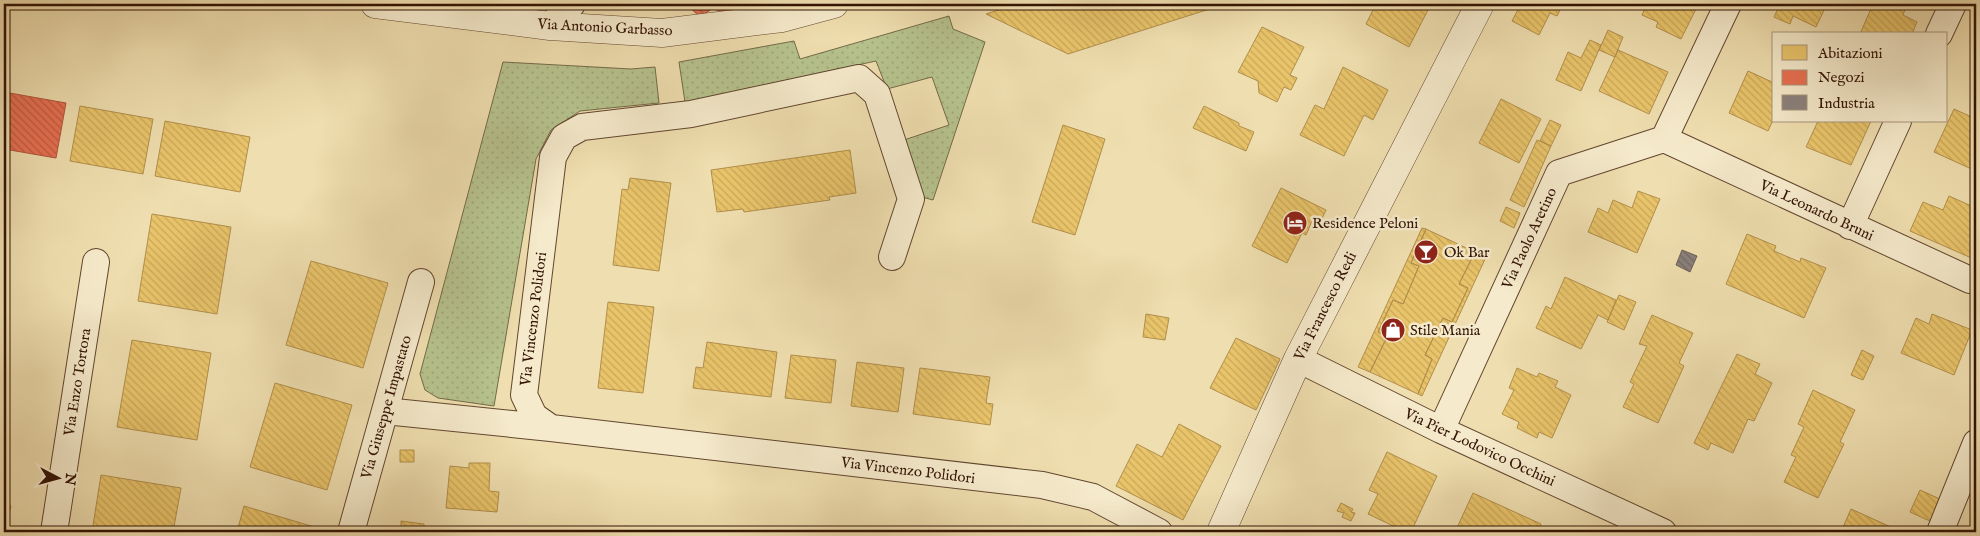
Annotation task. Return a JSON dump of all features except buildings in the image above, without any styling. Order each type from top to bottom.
[{"type":"street","name":"Via Antonio Garbasso","points":[[375,4],[550,26],[662,33],[782,18],[834,4]]},
{"type":"street","points":[[550,26],[572,4]]},
{"type":"street","name":"Via Francesco Redi","points":[[1221,532],[1298,359],[1480,4]]},
{"type":"street","points":[[1664,139],[1728,4]]},
{"type":"street","points":[[1940,32],[1952,4]]},
{"type":"street","name":"Via Vincenzo Polidori","points":[[892,257],[911,199],[877,94],[859,78],[691,114],[582,127],[564,137],[553,157],[524,395],[534,416],[550,428],[1042,485],[1094,497],[1159,532]]},
{"type":"street","points":[[1850,226],[1898,122]]},
{"type":"street","name":"Via Leonardo Bruni","points":[[1664,139],[1970,280]]},
{"type":"street","name":"Via Paolo Aretino","points":[[1441,430],[1559,173],[1664,139]]},
{"type":"street","name":"Via Enzo Tortora","points":[[54,532],[96,262]]},
{"type":"street","name":"Via Giuseppe Impastato","points":[[351,532],[421,282]]},
{"type":"street","name":"Via Pier Lodovico Occhini","points":[[1298,359],[1441,430],[1663,532]]},
{"type":"street","points":[[385,412],[550,428]]},
{"type":"street","points":[[1940,532],[1976,443]]},
{"type":"green space","points":[[949,16],[953,29],[985,42],[933,200],[922,197],[904,140],[949,125],[932,77],[887,89],[876,61],[685,102],[679,62],[794,41],[800,59]]},
{"type":"green space","points":[[503,62],[631,69],[655,67],[659,103],[580,111],[551,130],[536,159],[494,406],[438,398],[425,390],[420,374]]},
{"type":"place","name":"Residence Peloni","points":[[1295,223]]},
{"type":"place","name":"Ok Bar","points":[[1426,252]]},
{"type":"place","name":"Stile Mania","points":[[1393,330]]}]
